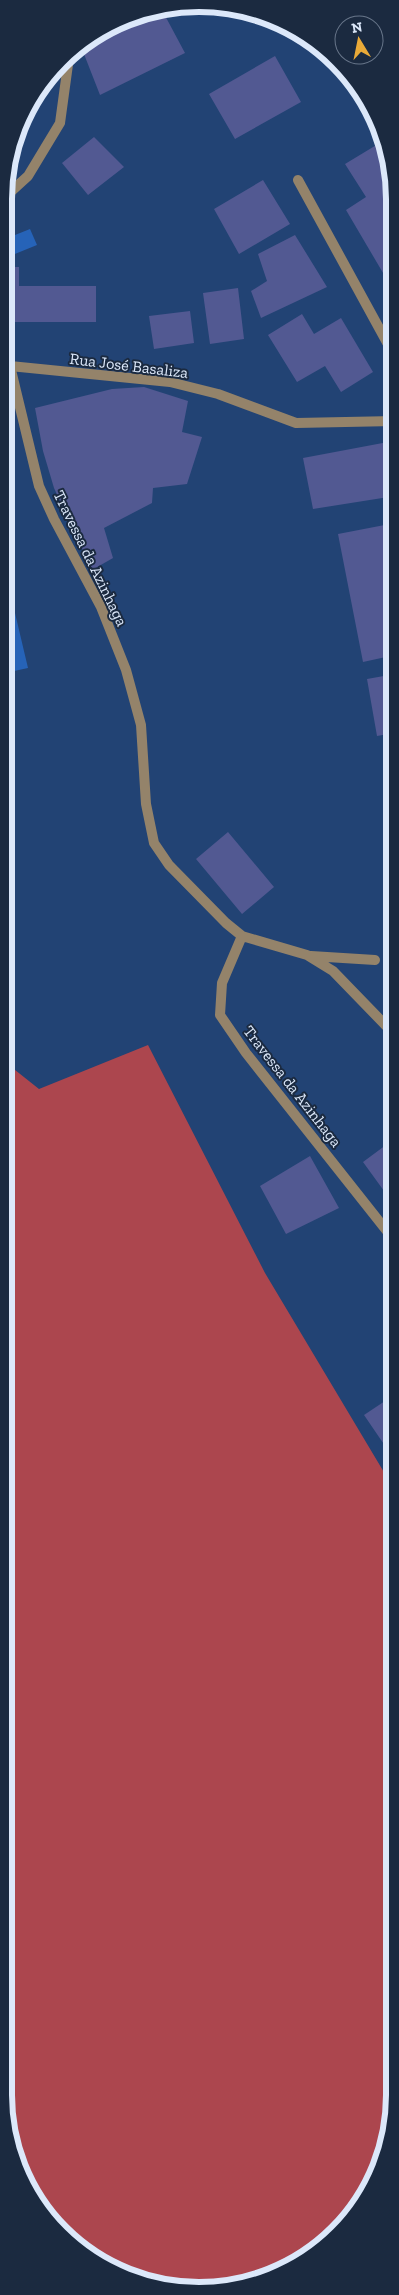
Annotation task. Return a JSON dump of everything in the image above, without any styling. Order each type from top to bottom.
[{"type":"street","points":[[13,189],[28,176],[60,123],[68,66]]},
{"type":"street","points":[[298,180],[386,341]]},
{"type":"street","name":"Rua José Basaliza","points":[[12,364],[170,382],[218,394],[296,423],[386,421]]},
{"type":"street","name":"Travessa da Azinhaga","points":[[12,380],[39,486],[54,520],[101,606],[126,670],[141,725],[146,804],[154,842],[169,865],[226,923],[242,936],[307,956],[333,971],[386,1026]]},
{"type":"street","name":"Travessa da Azinhaga","points":[[242,936],[222,983],[220,1015],[246,1053],[386,1230]]},
{"type":"street","name":"Travessa da Azinhaga","points":[[307,956],[375,960]]},
{"type":"shaded area","points":[[148,1045],[265,1273],[386,1476],[386,2108],[383,2132],[377,2156],[367,2178],[348,2209],[332,2228],[303,2251],[282,2263],[260,2273],[224,2281],[175,2281],[139,2273],[106,2257],[86,2244],[59,2219],[38,2189],[22,2156],[14,2120],[12,2096],[12,1068],[39,1089]]},
{"type":"water","points":[[30,229],[37,245],[12,255],[12,236]]},
{"type":"water","points":[[15,613],[28,668],[12,671],[12,614]]},
{"type":"building","points":[[165,16],[185,53],[100,95],[84,53],[117,32],[139,22]]},
{"type":"building","points":[[275,56],[301,102],[235,139],[209,94]]},
{"type":"building","points":[[94,137],[124,167],[88,195],[62,163]]},
{"type":"building","points":[[378,144],[386,187],[386,278],[346,210],[366,197],[345,164]]},
{"type":"building","points":[[263,180],[290,224],[239,254],[214,209]]},
{"type":"building","points":[[295,235],[327,287],[261,318],[251,291],[267,281],[258,254]]},
{"type":"building","points":[[12,267],[19,267],[19,286],[96,286],[96,322],[12,322]]},
{"type":"building","points":[[238,288],[244,339],[210,344],[203,293]]},
{"type":"building","points":[[190,311],[194,343],[154,349],[149,316]]},
{"type":"building","points":[[302,314],[314,334],[341,318],[373,372],[341,392],[325,366],[297,382],[268,335]]},
{"type":"building","points":[[144,387],[188,401],[182,432],[202,437],[187,484],[153,488],[152,503],[104,528],[113,558],[92,570],[54,488],[43,451],[35,408],[112,389]]},
{"type":"building","points":[[386,442],[386,497],[313,509],[303,458]]},
{"type":"building","points":[[386,525],[386,657],[363,662],[338,534]]},
{"type":"building","points":[[386,676],[386,734],[377,736],[367,679]]},
{"type":"building","points":[[228,832],[274,887],[242,914],[196,859]]},
{"type":"building","points":[[386,1145],[386,1194],[363,1162]]},
{"type":"building","points":[[310,1156],[339,1208],[286,1234],[260,1186]]},
{"type":"building","points":[[386,1400],[386,1447],[364,1415]]}]
